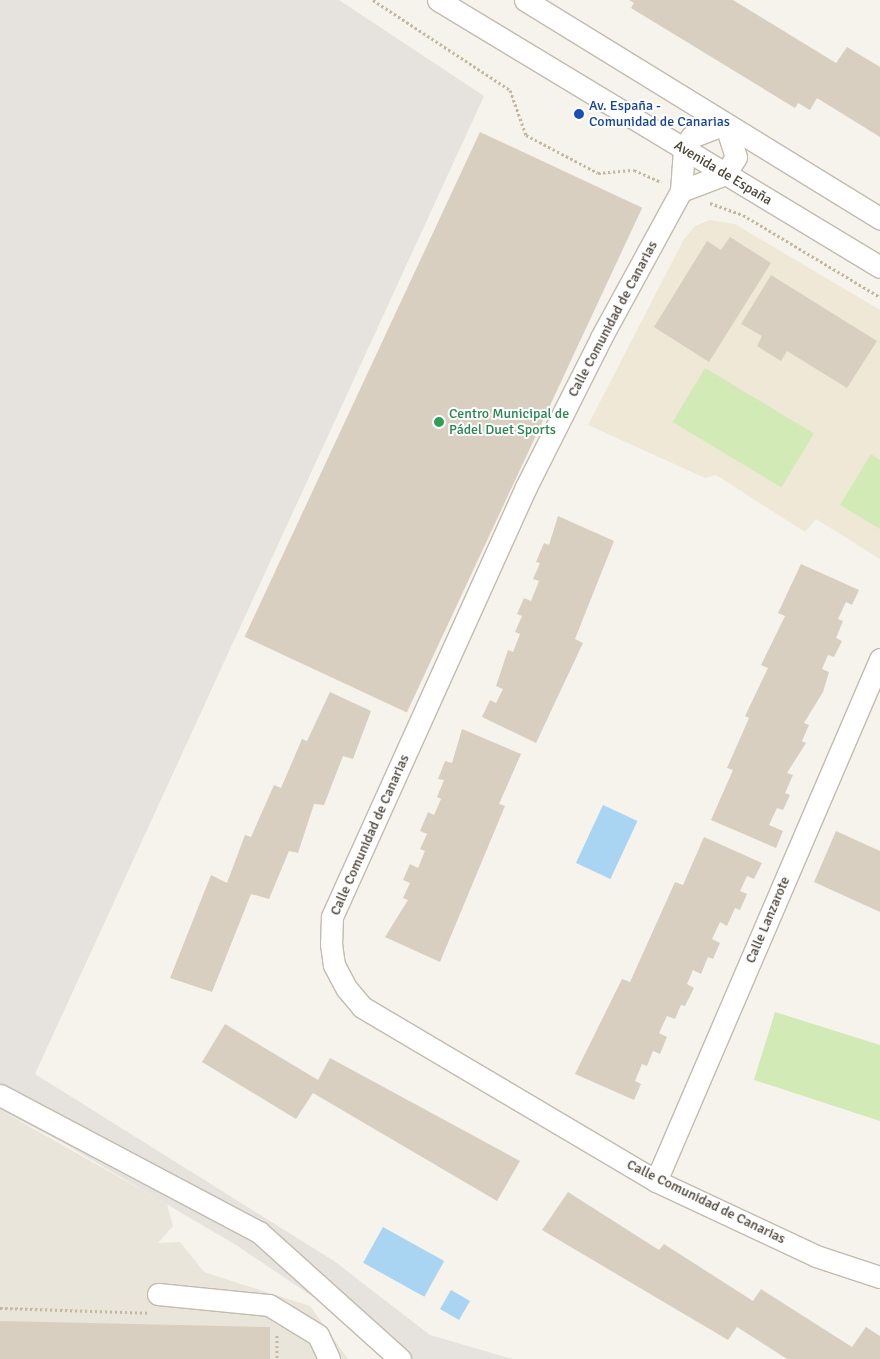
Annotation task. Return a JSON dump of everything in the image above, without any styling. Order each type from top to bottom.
[{"type":"street","name":"Avenida de España","points":[[438,0],[880,267]]},
{"type":"street","points":[[525,0],[880,218]]},
{"type":"street","points":[[681,192],[725,174],[736,157],[725,124]]},
{"type":"street","points":[[684,149],[690,137],[725,124]]},
{"type":"street","name":"Calle Comunidad de Canarias","points":[[684,149],[681,192],[601,338],[526,487],[332,917],[330,944],[338,973],[362,1008],[656,1181],[816,1256],[880,1277]]},
{"type":"street","name":"Calle Lanzarote","points":[[656,1181],[880,659]]},
{"type":"street","points":[[0,1095],[259,1232],[400,1359]]},
{"type":"street","points":[[158,1294],[269,1305],[318,1335],[329,1359]]},
{"type":"path","points":[[373,0],[510,90],[526,135],[598,174],[634,170],[681,192],[743,215],[880,297]]},
{"type":"path","points":[[277,1352],[277,1359]]},
{"type":"shaded area","points":[[0,0],[339,0],[484,96],[35,1074],[334,1261],[430,1335],[513,1359],[383,1359],[340,1315],[236,1245],[58,1140],[0,1110]]},
{"type":"shaded area","points":[[710,220],[735,224],[880,310],[880,559],[816,519],[805,532],[716,475],[705,478],[588,425],[684,239],[695,226]]},
{"type":"shaded area","points":[[0,1110],[167,1204],[173,1226],[158,1243],[180,1242],[204,1272],[310,1306],[348,1359],[0,1359]]},
{"type":"green space","points":[[705,368],[814,433],[781,487],[673,422]]},
{"type":"green space","points":[[871,454],[880,460],[880,529],[840,505]]},
{"type":"green space","points":[[775,1012],[880,1045],[880,1121],[754,1080]]},
{"type":"water","points":[[603,805],[637,821],[610,879],[576,863]]},
{"type":"water","points":[[383,1227],[444,1261],[424,1297],[363,1263]]},
{"type":"water","points":[[451,1290],[470,1301],[459,1320],[440,1309]]},
{"type":"building","points":[[629,0],[733,0],[836,63],[847,47],[880,67],[880,137],[817,98],[810,110],[798,103],[795,108],[631,8],[634,3]]},
{"type":"building","name":"Centro Municipal de Pádel Duet Sports","points":[[480,132],[642,208],[407,712],[245,637]]},
{"type":"building","points":[[730,237],[771,263],[709,362],[654,327],[707,241],[721,250]]},
{"type":"building","points":[[771,275],[877,341],[847,388],[787,351],[781,361],[757,346],[762,336],[741,324]]},
{"type":"building","points":[[558,516],[614,541],[575,639],[583,643],[536,743],[482,717],[490,700],[496,703],[503,689],[496,686],[508,650],[513,652],[520,634],[515,632],[522,616],[517,614],[524,598],[531,601],[539,581],[533,579],[540,563],[536,562],[544,543],[549,545]]},
{"type":"building","points":[[801,564],[859,590],[852,605],[846,602],[838,619],[843,621],[836,638],[842,641],[834,657],[828,655],[822,669],[829,672],[823,692],[804,723],[809,725],[802,741],[806,743],[787,773],[793,775],[785,793],[790,795],[783,810],[777,808],[769,825],[783,831],[776,848],[711,820],[733,770],[727,768],[749,718],[745,716],[768,668],[761,665],[785,616],[778,613]]},
{"type":"building","points":[[330,692],[371,711],[353,759],[343,756],[324,805],[314,804],[298,853],[289,851],[269,899],[251,894],[212,992],[170,978],[211,875],[227,883],[245,835],[251,837],[274,785],[281,788],[302,739],[307,741]]},
{"type":"building","points":[[462,729],[521,754],[499,804],[505,806],[440,962],[385,937],[408,900],[403,898],[410,883],[403,880],[410,864],[418,868],[425,851],[420,849],[427,834],[420,831],[428,812],[434,815],[441,799],[437,797],[444,780],[438,779],[445,761],[452,763]]},
{"type":"building","points":[[836,831],[880,851],[880,912],[814,882]]},
{"type":"building","points":[[704,837],[762,863],[754,879],[747,876],[740,891],[747,894],[740,910],[735,908],[727,926],[720,922],[712,939],[720,943],[713,959],[708,957],[701,974],[693,970],[687,984],[694,988],[685,1006],[681,1005],[675,1019],[667,1016],[659,1033],[667,1037],[660,1054],[653,1051],[647,1066],[642,1064],[635,1081],[641,1084],[634,1100],[575,1074],[622,979],[630,982],[675,882],[683,885]]},
{"type":"building","points":[[225,1024],[318,1080],[330,1058],[520,1161],[497,1201],[313,1093],[296,1119],[202,1062]]},
{"type":"building","points":[[568,1192],[659,1250],[664,1244],[753,1301],[761,1289],[852,1347],[866,1327],[880,1336],[880,1359],[787,1359],[737,1327],[728,1340],[542,1230]]},
{"type":"building","points":[[0,1321],[270,1327],[270,1359],[0,1359]]},
{"type":"place","name":"Av. España - Comunidad de Canarias","points":[[579,114]]},
{"type":"place","name":"Centro Municipal de Pádel Duet Sports","points":[[439,422]]}]
